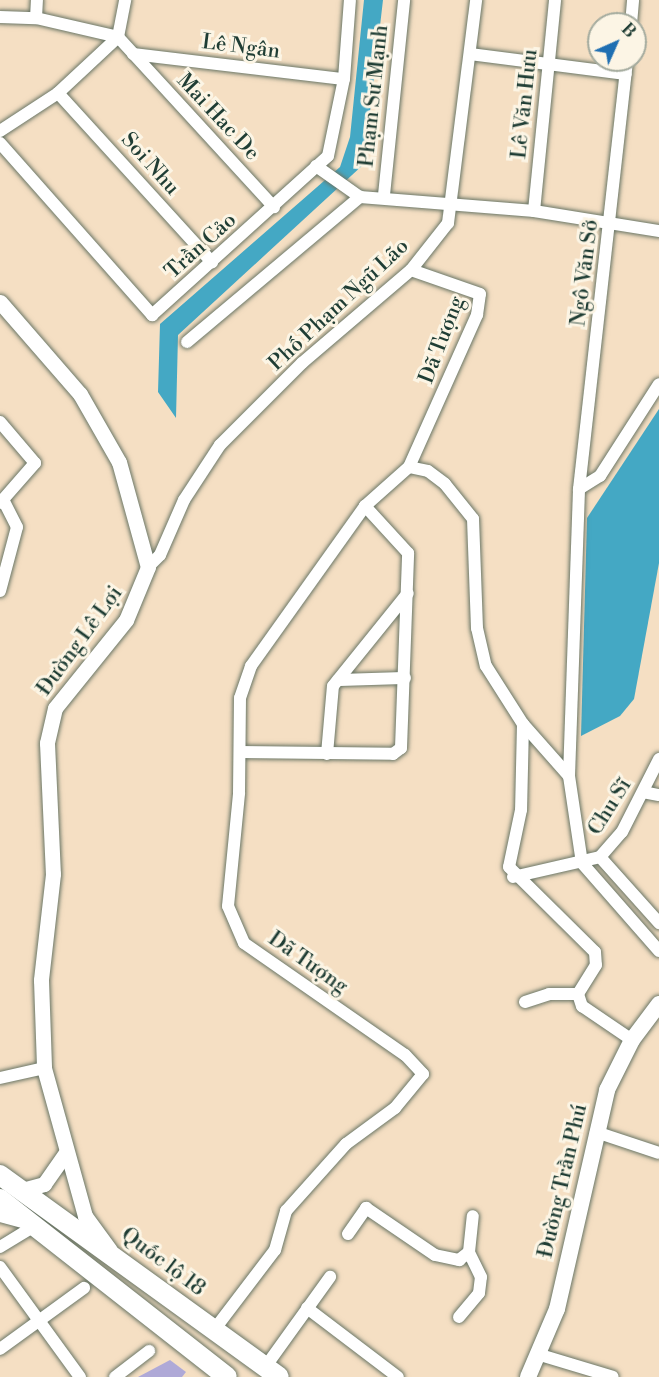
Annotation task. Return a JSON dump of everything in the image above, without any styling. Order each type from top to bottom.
[{"type":"main road","name":"Đường Trần Phú","points":[[528,1377],[556,1310],[607,1090],[632,1040],[659,1004]]},
{"type":"main road","name":"Quốc lộ 18","points":[[6,1189],[113,1255],[272,1372]]},
{"type":"main road","points":[[6,1189],[36,1225],[227,1377]]},
{"type":"street","points":[[36,18],[37,0]]},
{"type":"street","points":[[0,131],[57,93],[118,37],[125,0]]},
{"type":"street","name":"Trần Cảo","points":[[0,143],[152,315],[328,156],[344,79],[350,0]]},
{"type":"street","name":"Phạm Sư Mạnh","points":[[384,195],[404,0]]},
{"type":"street","name":"Phố Phạm Ngũ Lão","points":[[148,567],[160,555],[184,500],[220,445],[302,363],[411,270],[448,223],[454,203],[476,0]]},
{"type":"street","name":"Lê Văn Hưu","points":[[534,211],[555,0]]},
{"type":"street","points":[[0,17],[36,18],[118,37]]},
{"type":"street","name":"Mai Hac De","points":[[118,37],[274,207]]},
{"type":"street","name":"Lê Ngân","points":[[134,54],[344,79]]},
{"type":"street","points":[[470,54],[626,74]]},
{"type":"street","name":"Ngô Văn Sở","points":[[569,776],[579,489],[626,74]]},
{"type":"street","name":"Soi Nhu","points":[[57,93],[212,262]]},
{"type":"street","points":[[316,166],[329,171],[357,194],[534,211],[659,231]]},
{"type":"street","points":[[187,342],[357,194]]},
{"type":"street","name":"Dã Tượng","points":[[214,1330],[275,1250],[286,1210],[346,1144],[395,1108],[423,1074],[405,1055],[244,943],[228,906],[240,752],[240,698],[251,666],[365,506],[409,467],[467,341],[480,294],[411,270]]},
{"type":"street","points":[[1,305],[80,394],[113,453],[139,522],[148,567]]},
{"type":"street","points":[[579,489],[600,476],[659,384]]},
{"type":"street","points":[[0,422],[35,463],[1,502],[17,527],[0,591]]},
{"type":"street","points":[[409,467],[428,471],[445,484],[473,519],[480,648],[523,724],[569,776],[582,863],[659,951]]},
{"type":"street","points":[[240,752],[393,754],[401,748],[408,553],[365,506]]},
{"type":"street","name":"Đường Lê Lợi","points":[[113,1255],[85,1216],[66,1153],[45,1068],[41,980],[53,874],[46,767],[50,720],[65,691],[126,620],[148,567]]},
{"type":"street","points":[[327,754],[330,693],[408,593]]},
{"type":"street","points":[[338,680],[405,678]]},
{"type":"street","points":[[523,724],[521,810],[509,867],[513,877],[595,952],[592,975],[578,994]]},
{"type":"street","name":"Chu Sĩ","points":[[513,877],[582,863],[600,857],[622,832],[659,759]]},
{"type":"street","points":[[643,792],[659,795]]},
{"type":"street","points":[[600,857],[657,915]]},
{"type":"street","points":[[525,1002],[549,994],[578,994]]},
{"type":"street","points":[[578,994],[593,1018],[632,1040]]},
{"type":"street","points":[[0,1078],[45,1068]]},
{"type":"street","points":[[596,1132],[659,1153]]},
{"type":"street","points":[[6,1189],[44,1185],[66,1153]]},
{"type":"street","points":[[348,1234],[366,1208],[446,1259],[459,1260],[469,1252]]},
{"type":"street","points":[[459,1317],[479,1293],[481,1277],[469,1252],[473,1216]]},
{"type":"street","points":[[0,1246],[36,1225]]},
{"type":"street","points":[[0,1267],[80,1377]]},
{"type":"street","points":[[272,1372],[308,1308],[330,1277]]},
{"type":"street","points":[[0,1349],[84,1288]]},
{"type":"street","points":[[308,1308],[398,1377]]},
{"type":"street","points":[[115,1377],[149,1351]]},
{"type":"street","points":[[537,1354],[613,1377]]},
{"type":"water","points":[[364,0],[383,0],[364,164],[178,335],[176,418],[158,392],[160,324],[340,167],[350,137]]},
{"type":"water","points":[[659,409],[659,563],[634,699],[620,716],[581,736],[587,518]]},
{"type":"building","points":[[170,1360],[186,1372],[182,1377],[138,1377]]}]
